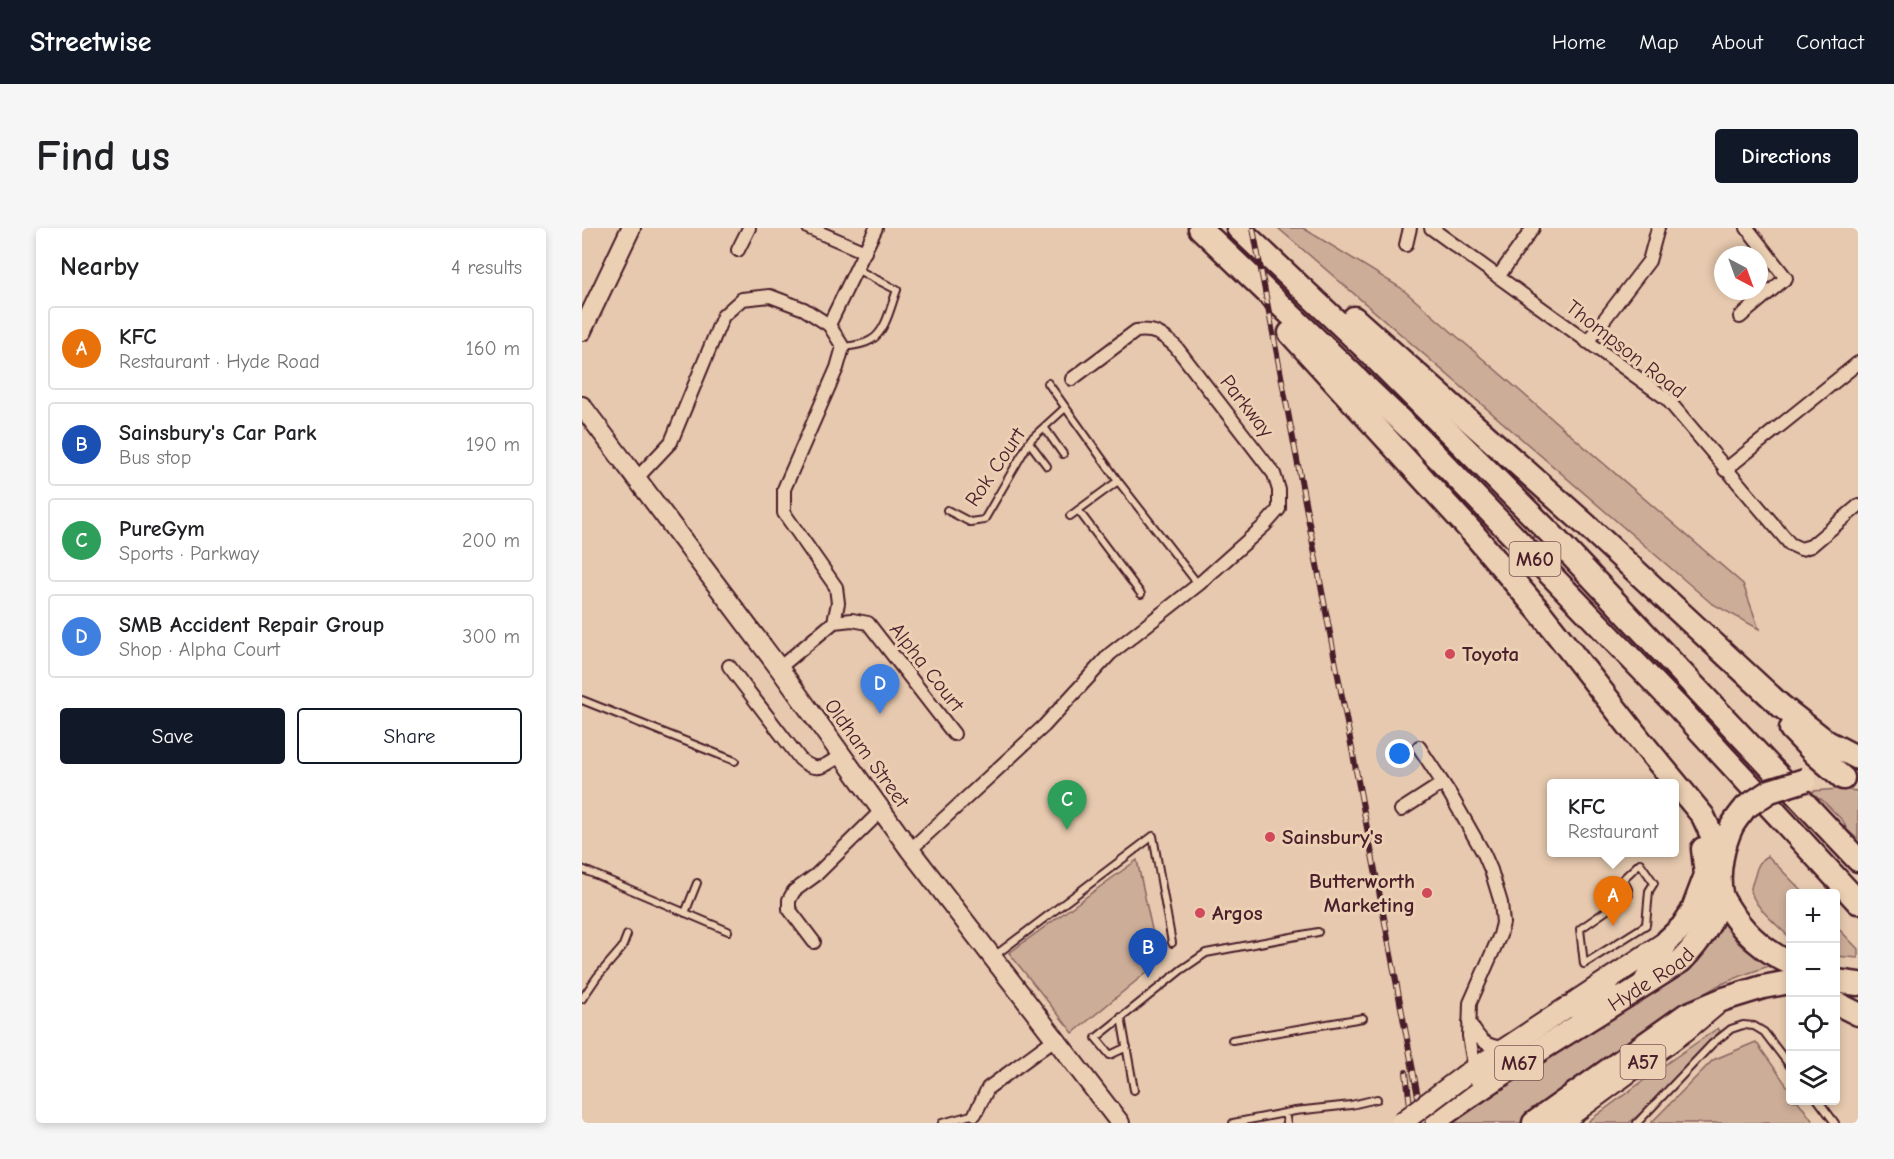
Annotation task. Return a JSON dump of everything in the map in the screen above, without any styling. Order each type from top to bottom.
[{"type":"highway","name":"M60","points":[[1193,228],[1472,531],[1539,611],[1672,779]]},
{"type":"highway","name":"M60","points":[[1200,228],[1417,436],[1679,708],[1858,902]]},
{"type":"highway","name":"M60","points":[[1238,228],[1365,348],[1553,536],[1858,861]]},
{"type":"highway","name":"M60","points":[[1270,257],[1358,321],[1585,524],[1781,705],[1821,748]]},
{"type":"highway","points":[[1821,748],[1858,758]]},
{"type":"highway","points":[[1821,748],[1851,779]]},
{"type":"highway","points":[[1719,872],[1733,825],[1746,807],[1770,790],[1805,780],[1851,779]]},
{"type":"highway","name":"M60","points":[[1679,787],[1698,820]]},
{"type":"highway","points":[[1698,820],[1715,842],[1721,896],[1744,930],[1771,952],[1786,960]]},
{"type":"highway","points":[[1636,990],[1668,940],[1682,927],[1692,912],[1706,875],[1705,853],[1698,820]]},
{"type":"highway","name":"Hyde Road","points":[[1636,990],[1681,961],[1696,945],[1710,925],[1721,896]]},
{"type":"highway","name":"A57","points":[[1724,999],[1763,987],[1786,983]]},
{"type":"highway","points":[[1763,987],[1786,990]]},
{"type":"highway","name":"M67","points":[[1432,1123],[1469,1080],[1565,1033],[1636,990]]},
{"type":"highway","name":"M67","points":[[1534,1123],[1678,1020],[1724,999]]},
{"type":"highway","points":[[1840,1005],[1858,1014]]},
{"type":"main road","points":[[1566,1008],[1668,940]]},
{"type":"main road","name":"Hyde Road","points":[[1401,1123],[1469,1080],[1505,1048],[1566,1008],[1636,990]]},
{"type":"main road","name":"A57","points":[[1568,1121],[1724,999]]},
{"type":"street","points":[[582,331],[630,228]]},
{"type":"street","points":[[738,249],[749,228]]},
{"type":"street","points":[[809,228],[864,252]]},
{"type":"street","points":[[829,325],[876,228]]},
{"type":"street","points":[[1406,245],[1410,228]]},
{"type":"street","name":"Thompson Road","points":[[1431,228],[1667,399],[1790,544],[1801,549],[1811,546],[1858,506]]},
{"type":"street","points":[[1498,277],[1533,228]]},
{"type":"street","points":[[1587,342],[1649,261],[1658,228]]},
{"type":"street","points":[[1740,317],[1786,278],[1747,228]]},
{"type":"street","points":[[637,478],[671,442],[723,316],[742,299],[770,296],[804,309],[829,325],[843,347],[837,368],[783,489],[784,513],[836,586],[838,603],[834,622],[779,668]]},
{"type":"street","name":"Parkway","points":[[910,850],[1044,726],[1110,654],[1199,584],[1265,525],[1279,509],[1274,474],[1176,347],[1162,334],[1146,330],[1136,331],[1072,379]]},
{"type":"street","points":[[1725,470],[1858,363]]},
{"type":"street","name":"Oldham Street","points":[[582,406],[779,668],[910,850],[1120,1123]]},
{"type":"street","name":"Alpha Court","points":[[834,622],[852,620],[868,623],[954,735]]},
{"type":"street","points":[[729,666],[807,766],[817,768],[826,766],[841,755]]},
{"type":"street","points":[[1419,747],[1443,783],[1484,854],[1501,903],[1503,923],[1500,935],[1470,1003],[1468,1036],[1473,1059],[1469,1080]]},
{"type":"street","points":[[1401,810],[1443,783]]},
{"type":"street","points":[[814,942],[789,909],[789,900],[794,891],[816,875],[881,811]]},
{"type":"street","points":[[1468,1021],[1480,1040],[1490,1046],[1505,1048]]},
{"type":"street","points":[[975,1114],[988,1088],[1056,1038]]},
{"type":"lane","points":[[843,347],[872,340],[881,331],[897,290],[856,269]]},
{"type":"lane","points":[[1048,383],[1118,481],[1199,584]]},
{"type":"lane","name":"Rok Court","points":[[947,510],[970,522],[984,520],[1029,442],[1065,408]]},
{"type":"lane","points":[[1044,427],[1063,454]]},
{"type":"lane","points":[[1029,442],[1047,466]]},
{"type":"lane","points":[[1070,516],[1118,481]]},
{"type":"lane","points":[[1078,510],[1141,594]]},
{"type":"lane","points":[[582,700],[735,761]]},
{"type":"lane","points":[[993,957],[1153,836],[1172,943]]},
{"type":"lane","points":[[1640,863],[1654,883],[1649,891],[1646,925],[1584,964],[1580,929],[1629,895],[1623,879],[1640,863]]},
{"type":"lane","points":[[582,869],[728,931]]},
{"type":"lane","points":[[686,913],[697,883]]},
{"type":"lane","points":[[1127,1047],[1110,1055],[1096,1038],[1181,970],[1206,953],[1318,932]]},
{"type":"lane","points":[[582,999],[622,948],[627,935]]},
{"type":"lane","points":[[1121,1017],[1134,1090]]},
{"type":"lane","points":[[1232,1040],[1363,1018]]},
{"type":"lane","points":[[1637,1123],[1712,1044],[1731,1029],[1743,1025],[1754,1026],[1764,1032],[1786,1060]]},
{"type":"lane","points":[[1233,1123],[1268,1119],[1276,1114],[1351,1105],[1377,1099]]},
{"type":"lane","points":[[1821,1105],[1835,1123]]},
{"type":"lane","points":[[1285,1113],[1287,1123]]},
{"type":"lane","points":[[942,1123],[975,1114]]},
{"type":"lane","points":[[1276,1114],[1278,1123]]},
{"type":"shaded area","points":[[1278,228],[1303,228],[1401,288],[1743,584],[1759,629],[1711,603]]},
{"type":"shaded area","points":[[1839,789],[1858,791],[1858,839],[1847,830],[1843,821],[1821,799],[1814,798],[1813,791]]},
{"type":"shaded area","points":[[1768,856],[1800,889],[1786,889],[1786,934],[1761,909],[1752,895],[1751,887],[1761,861]]},
{"type":"shaded area","points":[[1137,860],[1159,962],[1073,1033],[1009,953]]},
{"type":"shaded area","points":[[1720,915],[1737,942],[1769,966],[1719,985],[1692,1001],[1521,1123],[1446,1123],[1621,1011],[1679,977],[1700,956]]},
{"type":"shaded area","points":[[1840,930],[1858,949],[1858,958],[1840,956]]},
{"type":"shaded area","points":[[1718,1028],[1720,1031],[1652,1104],[1629,1123],[1589,1123],[1670,1061]]},
{"type":"shaded area","points":[[1756,1042],[1786,1084],[1786,1105],[1801,1105],[1814,1123],[1651,1123],[1713,1060]]},
{"type":"railway","points":[[1253,228],[1423,1123]]},
{"type":"railway","points":[[1406,1072],[1412,1123]]},
{"type":"place","name":"Toyota","points":[[1450,654]]},
{"type":"place","name":"SMB Accident Repair Group","points":[[880,714]]},
{"type":"place","name":"PureGym","points":[[1067,830]]},
{"type":"place","name":"Sainsbury's","points":[[1270,837]]},
{"type":"place","name":"Butterworth Marketing","points":[[1427,893]]},
{"type":"place","name":"Argos","points":[[1200,913]]},
{"type":"place","name":"KFC","points":[[1613,926]]},
{"type":"place","name":"Sainsbury's Car Park","points":[[1148,978]]}]
